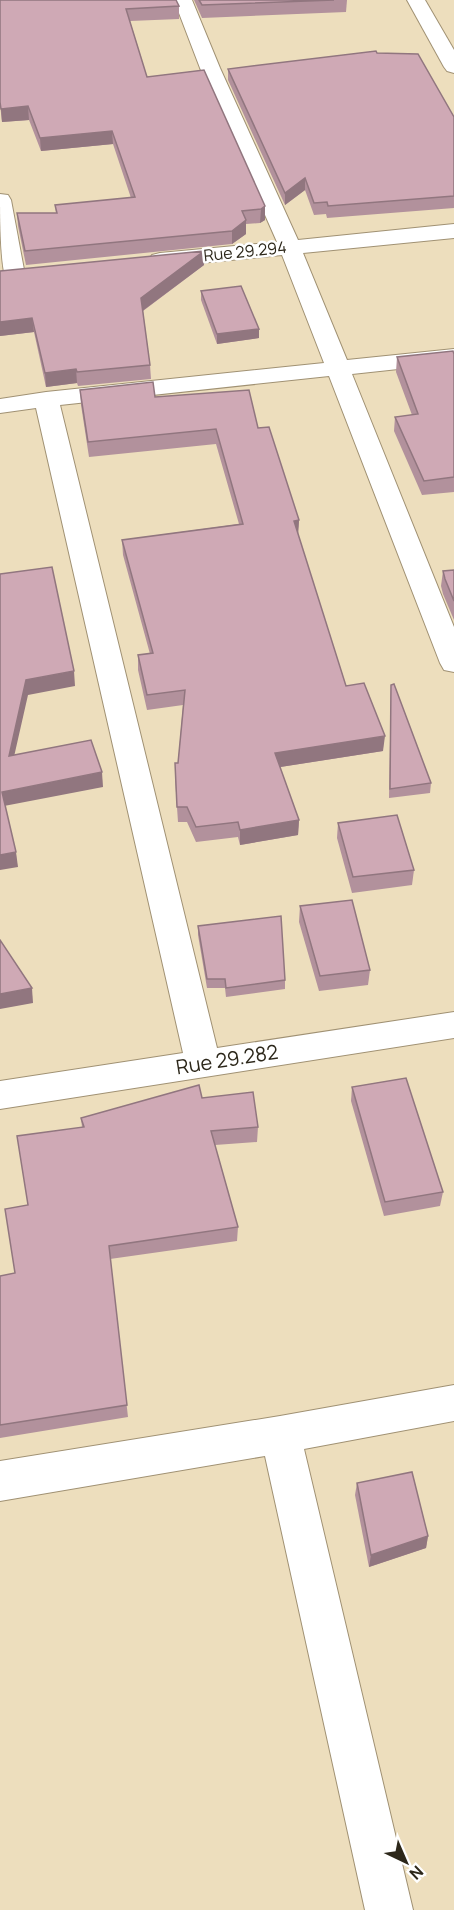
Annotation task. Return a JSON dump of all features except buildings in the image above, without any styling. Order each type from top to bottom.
[{"type":"street","points":[[183,0],[210,68],[290,247],[336,369],[454,663]]},
{"type":"street","points":[[416,0],[454,68]]},
{"type":"street","points":[[0,200],[7,276],[37,273]]},
{"type":"street","name":"Rue 29.294","points":[[140,262],[454,231]]},
{"type":"street","points":[[0,406],[46,399],[454,356]]},
{"type":"street","points":[[46,399],[203,1063]]},
{"type":"street","name":"Rue 29.282","points":[[0,1095],[454,1025]]},
{"type":"street","points":[[0,1481],[280,1435],[454,1403]]},
{"type":"street","points":[[280,1435],[389,1910]]}]
